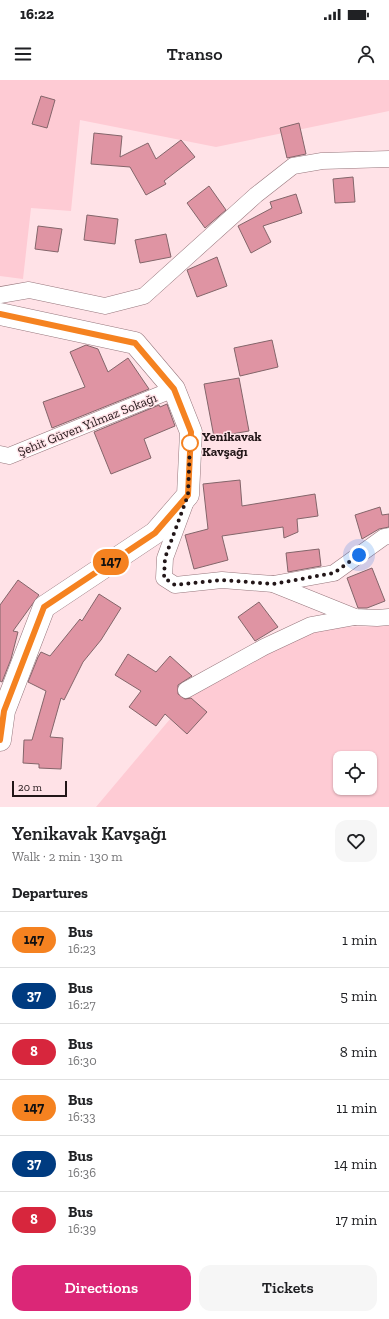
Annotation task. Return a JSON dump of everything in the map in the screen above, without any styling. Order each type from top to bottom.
[{"type":"street","points":[[0,295],[29,290],[105,306],[144,296],[256,195],[294,166],[322,161],[389,159]]},
{"type":"street","points":[[0,314],[135,343],[174,389],[191,432],[188,495],[165,558],[164,578],[175,585],[222,580],[273,584],[334,573],[384,537],[389,536]]},
{"type":"street","name":"Şehit Güven Yılmaz Sokağı","points":[[0,454],[9,456],[174,389]]},
{"type":"street","points":[[0,740],[2,708],[44,607],[155,533],[188,495]]},
{"type":"street","points":[[273,584],[354,617]]},
{"type":"street","points":[[186,690],[264,647],[311,625],[354,617],[389,617]]},
{"type":"shaded area","points":[[0,80],[389,80],[389,111],[216,147],[80,120],[71,211],[31,208],[23,279],[0,276]]},
{"type":"shaded area","points":[[389,626],[389,807],[96,807],[213,668],[329,627]]},
{"type":"building","points":[[41,96],[55,100],[47,128],[32,124]]},
{"type":"building","points":[[299,123],[306,154],[287,158],[280,128]]},
{"type":"building","points":[[94,133],[122,136],[120,157],[148,143],[156,159],[181,140],[195,157],[164,181],[166,184],[146,195],[130,167],[91,164]]},
{"type":"building","points":[[353,177],[355,202],[335,203],[333,179]]},
{"type":"building","points":[[209,186],[226,210],[205,228],[187,203]]},
{"type":"building","points":[[296,194],[302,213],[263,226],[271,242],[251,253],[238,226],[272,208],[270,202]]},
{"type":"building","points":[[87,215],[118,219],[115,244],[84,240]]},
{"type":"building","points":[[38,226],[62,229],[58,252],[35,249]]},
{"type":"building","points":[[166,234],[171,257],[140,263],[135,240]]},
{"type":"building","points":[[217,257],[227,286],[197,297],[187,270]]},
{"type":"building","points":[[272,340],[278,367],[240,376],[234,348]]},
{"type":"building","points":[[86,345],[98,349],[108,372],[128,358],[149,389],[52,428],[43,402],[85,387],[70,352]]},
{"type":"building","points":[[239,378],[249,431],[214,437],[204,384]]},
{"type":"building","points":[[167,404],[175,426],[144,439],[151,458],[111,474],[94,432],[159,405],[160,407]]},
{"type":"building","points":[[240,480],[242,506],[315,494],[318,516],[297,519],[298,532],[284,538],[283,527],[222,536],[228,560],[194,569],[185,535],[208,529],[203,484]]},
{"type":"building","points":[[380,507],[382,515],[389,514],[389,527],[379,529],[362,539],[355,515]]},
{"type":"building","points":[[319,549],[321,566],[288,572],[286,553]]},
{"type":"building","points":[[372,568],[385,601],[367,608],[358,608],[347,578]]},
{"type":"building","points":[[18,580],[39,595],[13,631],[18,632],[11,659],[2,682],[0,681],[0,605]]},
{"type":"building","points":[[99,594],[121,608],[101,640],[83,662],[64,700],[61,698],[50,737],[63,738],[61,769],[39,768],[39,764],[23,763],[24,740],[32,740],[46,691],[28,682],[38,657],[41,652],[50,656],[80,619],[82,621]]},
{"type":"building","points":[[259,602],[278,627],[255,641],[238,617]]},
{"type":"building","points":[[128,654],[156,672],[170,656],[192,676],[178,685],[178,694],[185,699],[191,698],[207,712],[187,734],[165,714],[156,726],[129,707],[141,691],[115,675]]},
{"type":"bus line","name":"147","points":[[0,314],[135,343],[174,389],[191,432],[188,495],[155,533],[44,607],[4,711],[0,740]]},
{"type":"place","name":"Yenikavak Kavşağı","points":[[190,443]]},
{"type":"route","points":[[190,443],[188,495],[165,558],[164,578],[175,585],[222,580],[273,584],[334,573],[359,555]]}]
